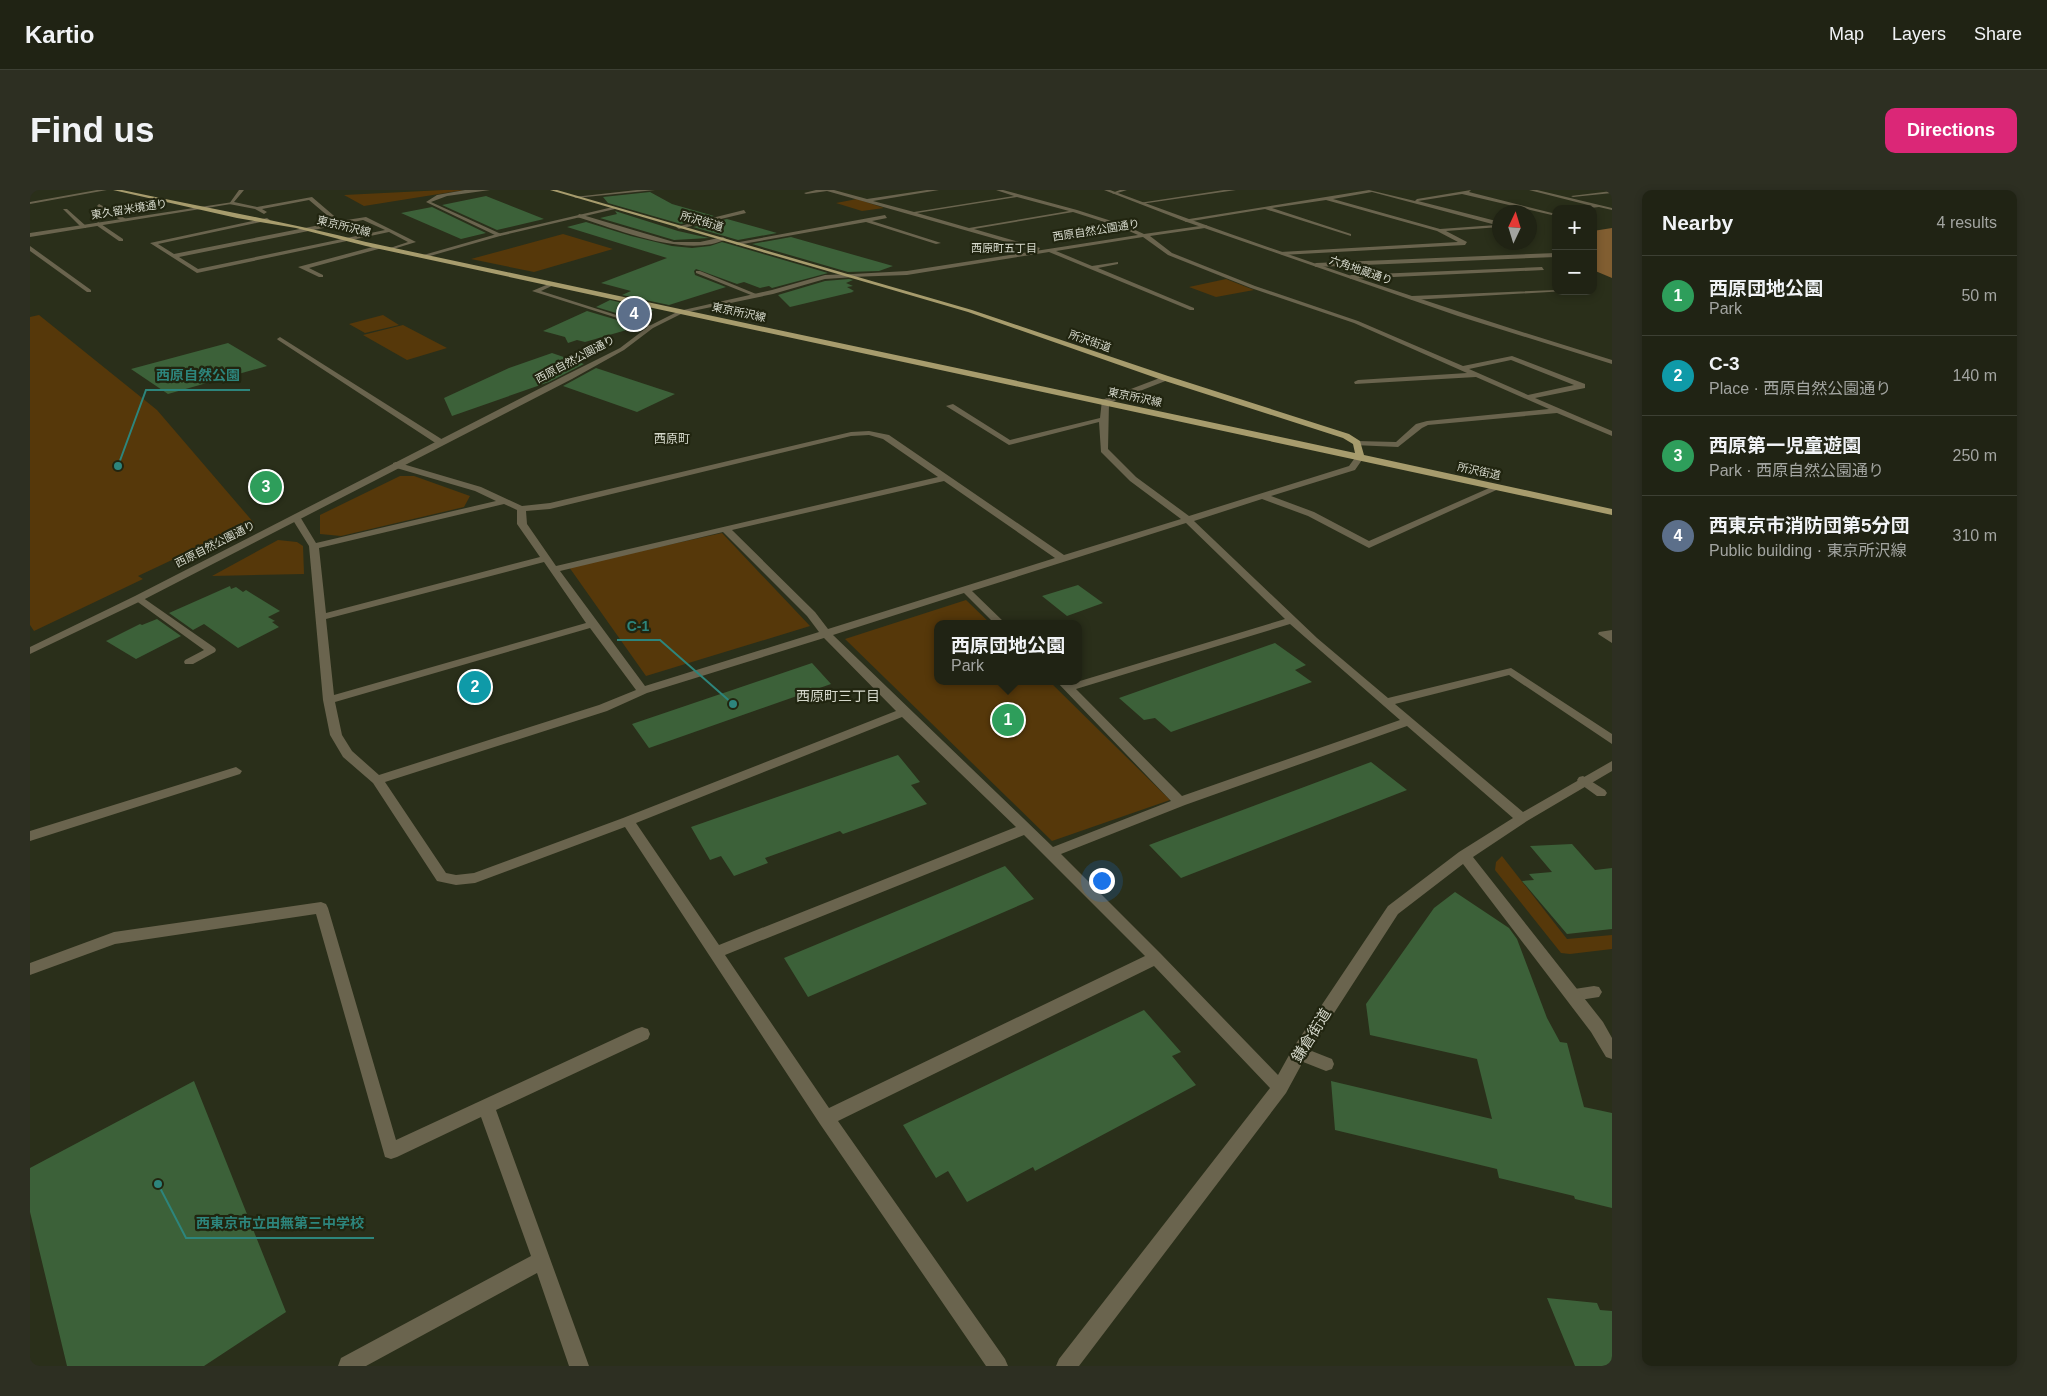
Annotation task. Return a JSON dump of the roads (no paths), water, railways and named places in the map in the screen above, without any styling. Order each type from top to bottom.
[{"type":"main road","name":"東京所沢線","points":[[119,190],[310,229],[392,249],[681,312],[1360,457]]},
{"type":"main road","name":"所沢街道","points":[[552,190],[970,311],[1165,378],[1329,430],[1357,443]]},
{"type":"main road","points":[[1357,443],[1360,457]]},
{"type":"main road","name":"所沢街道","points":[[1360,457],[1612,512]]},
{"type":"street","points":[[30,203],[105,190]]},
{"type":"street","points":[[242,190],[231,203],[257,208],[271,216],[260,219]]},
{"type":"street","points":[[488,190],[468,191],[443,196],[431,199],[428,202],[499,235]]},
{"type":"street","points":[[576,197],[653,190]]},
{"type":"street","points":[[806,193],[825,190]]},
{"type":"street","points":[[829,190],[1044,250],[1192,309]]},
{"type":"street","points":[[864,201],[937,190]]},
{"type":"street","points":[[998,190],[1122,226],[1142,235],[1170,254],[1183,260],[1253,287],[1356,322],[1464,368],[1555,411],[1611,433]]},
{"type":"street","name":"六角地蔵通り","points":[[1106,190],[1186,220],[1412,298],[1612,362]]},
{"type":"street","points":[[1114,193],[1125,190]]},
{"type":"street","points":[[1141,203],[1234,190]]},
{"type":"street","points":[[1413,201],[1474,190]]},
{"type":"street","points":[[1532,190],[1612,209]]},
{"type":"street","points":[[1186,220],[1372,191],[1492,223]]},
{"type":"street","points":[[1461,192],[1552,214]]},
{"type":"street","points":[[1564,197],[1612,192]]},
{"type":"street","points":[[37,195],[51,200]]},
{"type":"street","points":[[911,213],[1020,196]]},
{"type":"street","points":[[257,208],[310,198],[339,223]]},
{"type":"street","points":[[1282,253],[1465,243],[1439,230],[1326,198]]},
{"type":"street","name":"東久留米境通り","points":[[30,235],[231,203]]},
{"type":"street","points":[[99,205],[124,220]]},
{"type":"street","points":[[424,256],[499,235],[613,208]]},
{"type":"street","points":[[1264,208],[1350,235]]},
{"type":"street","points":[[65,210],[84,226]]},
{"type":"street","points":[[967,228],[1075,211]]},
{"type":"street","points":[[679,227],[744,212]]},
{"type":"street","points":[[579,216],[674,244],[700,244],[723,239]]},
{"type":"street","points":[[1538,218],[1552,216]]},
{"type":"street","points":[[737,243],[885,217]]},
{"type":"street","points":[[174,256],[364,218],[413,242],[392,249]]},
{"type":"street","points":[[267,220],[153,243],[197,271],[389,230]]},
{"type":"street","points":[[866,220],[938,243]]},
{"type":"street","points":[[98,224],[122,240]]},
{"type":"street","name":"西原自然公園通り","points":[[30,651],[140,598],[622,349],[651,327],[681,312],[758,296],[825,277],[899,274],[1204,226]]},
{"type":"street","points":[[1439,230],[1492,226]]},
{"type":"street","points":[[895,235],[904,232]]},
{"type":"street","points":[[303,268],[380,246]]},
{"type":"street","points":[[30,248],[89,291]]},
{"type":"street","points":[[1316,265],[1552,255]]},
{"type":"street","points":[[1351,277],[1545,270],[1518,257]]},
{"type":"street","points":[[1092,268],[1116,263]]},
{"type":"street","points":[[296,265],[321,276]]},
{"type":"street","points":[[698,272],[758,296]]},
{"type":"street","points":[[553,284],[536,291],[651,327]]},
{"type":"street","points":[[1412,298],[1552,292]]},
{"type":"street","points":[[1178,303],[1187,301]]},
{"type":"street","points":[[280,339],[440,442]]},
{"type":"street","points":[[1464,368],[1512,358],[1582,386],[1527,397]]},
{"type":"street","points":[[1358,382],[1478,375]]},
{"type":"street","points":[[1165,378],[1104,402],[1104,450],[1133,478],[1188,520],[1291,620],[1522,818]]},
{"type":"street","points":[[950,406],[1008,444],[1103,420]]},
{"type":"street","points":[[1357,443],[1398,446],[1418,426],[1427,423],[1555,411]]},
{"type":"street","points":[[396,465],[478,490],[521,509],[550,506],[860,433],[886,438],[1063,559]]},
{"type":"street","points":[[377,780],[603,708],[643,691],[1352,468],[1360,457]]},
{"type":"street","points":[[554,569],[944,478]]},
{"type":"street","points":[[1262,496],[1311,514],[1369,545],[1499,487]]},
{"type":"street","points":[[314,546],[502,502]]},
{"type":"street","points":[[521,509],[522,524],[592,624],[643,691]]},
{"type":"street","points":[[296,517],[314,546],[329,700],[336,735],[347,754],[377,780],[442,876],[456,880],[475,878],[904,712]]},
{"type":"street","points":[[725,529],[811,614],[826,634],[904,712],[1051,853],[1156,958],[1280,1088]]},
{"type":"street","points":[[322,617],[546,558]]},
{"type":"street","points":[[965,589],[997,620]]},
{"type":"street","points":[[140,598],[211,650],[189,662]]},
{"type":"street","points":[[1082,680],[1291,620]]},
{"type":"street","points":[[329,700],[592,624]]},
{"type":"street","points":[[1612,633],[1603,634],[1612,640]]},
{"type":"street","points":[[1387,702],[1511,671],[1612,740]]},
{"type":"street","points":[[1064,685],[1180,802]]},
{"type":"street","points":[[1051,853],[1180,802],[1409,721]]},
{"type":"street","name":"鎌倉街道","points":[[1066,1366],[1280,1088],[1298,1053],[1393,910],[1464,856],[1583,780],[1612,765]]},
{"type":"street","points":[[30,836],[236,771]]},
{"type":"street","points":[[1583,780],[1600,793]]},
{"type":"street","points":[[628,820],[826,1118],[998,1366]]},
{"type":"street","points":[[716,952],[1025,829]]},
{"type":"street","points":[[1464,856],[1573,995],[1597,1027],[1612,1052]]},
{"type":"street","points":[[30,969],[114,938],[321,908],[391,1151],[642,1034]]},
{"type":"street","points":[[826,1118],[1156,958]]},
{"type":"street","points":[[1573,995],[1594,992]]},
{"type":"street","points":[[1298,1053],[1326,1064]]},
{"type":"street","points":[[486,1107],[579,1366]]},
{"type":"street","points":[[348,1365],[542,1260]]},
{"type":"place","name":"西東京市消防団第5分団","points":[[634,314]]},
{"type":"place","name":"西原自然公園","points":[[118,466]]},
{"type":"place","name":"西原第一児童遊園","points":[[266,487]]},
{"type":"place","name":"C-3","points":[[475,687]]},
{"type":"place","name":"C-1","points":[[733,704]]},
{"type":"place","name":"西原団地公園","points":[[1008,720]]},
{"type":"place","name":"西東京市立田無第三中学校","points":[[158,1184]]},
{"type":"district","name":"西原町五丁目","points":[[1004,248]]},
{"type":"district","name":"西原町","points":[[672,439]]},
{"type":"district","name":"西原町三丁目","points":[[838,696]]}]
